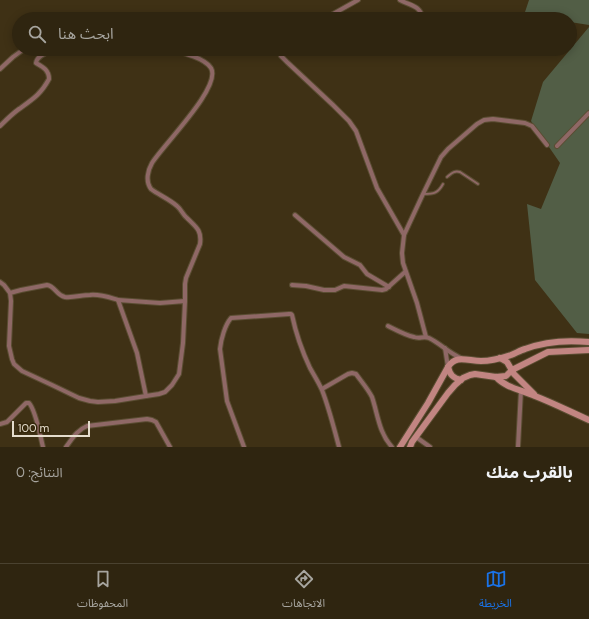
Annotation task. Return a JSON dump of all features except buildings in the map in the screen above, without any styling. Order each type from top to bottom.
[{"type":"street","points":[[337,12],[358,0]]},
{"type":"street","points":[[400,0],[420,9],[422,12]]},
{"type":"street","points":[[0,69],[14,56]]},
{"type":"street","points":[[0,126],[19,109],[35,98],[49,79],[43,66],[36,62],[38,57],[40,56]]},
{"type":"street","points":[[0,282],[10,293],[9,346],[14,364],[22,371],[86,400],[98,402],[115,401],[159,394],[165,392],[172,385],[179,374],[183,343],[186,278],[201,240],[199,231],[195,225],[178,207],[150,189],[147,179],[152,163],[197,107],[213,79],[210,66],[193,56]]},
{"type":"street","points":[[281,56],[333,105],[354,128],[377,188],[404,235]]},
{"type":"street","points":[[557,146],[589,113]]},
{"type":"street","points":[[426,337],[417,303],[405,272],[402,259],[404,235],[438,162],[444,153],[468,131],[484,120],[500,120],[529,124],[547,145]]},
{"type":"street","points":[[295,215],[344,256],[360,266],[364,272],[389,287]]},
{"type":"street","points":[[292,285],[324,290],[333,290],[344,286],[385,290],[405,272]]},
{"type":"street","points":[[10,293],[47,285],[51,286],[58,294],[64,296],[73,297],[102,295],[118,300],[160,303],[185,301]]},
{"type":"street","points":[[118,300],[137,353],[146,396]]},
{"type":"street","points":[[244,447],[227,401],[220,349],[222,336],[231,318],[291,314],[299,342],[322,389],[338,447]]},
{"type":"street","points":[[388,326],[411,337],[426,337],[445,347],[462,359]]},
{"type":"street","points":[[400,447],[428,403],[448,367],[454,361],[462,359],[486,361],[510,356],[526,348],[543,344],[571,341],[589,342]]},
{"type":"street","points":[[445,347],[449,372],[456,379],[461,380]]},
{"type":"street","points":[[410,447],[448,393],[461,380],[470,375],[475,374],[496,377],[506,376],[512,370],[548,352],[589,350]]},
{"type":"street","points":[[499,358],[507,362],[517,377],[537,396]]},
{"type":"street","points":[[322,389],[348,374],[356,374],[370,394],[384,436],[392,447]]},
{"type":"street","points":[[496,377],[503,383],[537,396],[589,420]]},
{"type":"street","points":[[518,447],[521,390]]},
{"type":"street","points":[[0,429],[0,425],[8,422],[26,403],[29,403],[32,407],[43,447]]},
{"type":"street","points":[[66,447],[78,431],[87,426],[146,419],[154,421],[170,447]]},
{"type":"street","points":[[416,437],[430,447]]},
{"type":"lane","points":[[447,177],[451,173],[457,171],[478,184]]},
{"type":"lane","points":[[422,194],[433,194],[440,189],[443,184]]},
{"type":"green space","points":[[529,0],[589,0],[589,25],[577,23],[577,12],[525,12]]},
{"type":"green space","points":[[589,27],[589,334],[577,333],[535,280],[527,204],[541,209],[560,163],[531,121],[543,82],[565,56],[577,56],[577,41]]}]
